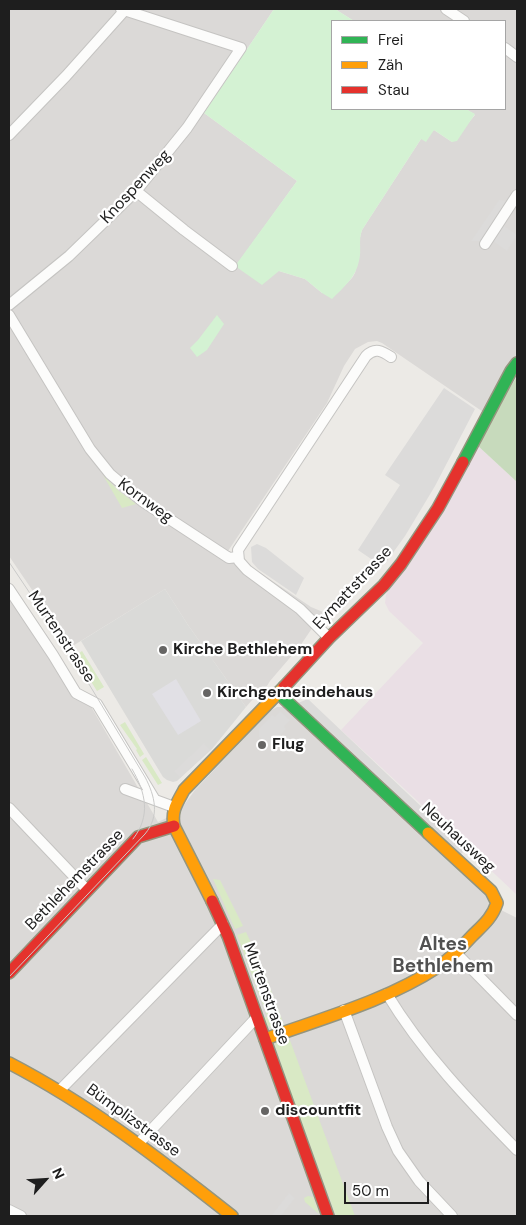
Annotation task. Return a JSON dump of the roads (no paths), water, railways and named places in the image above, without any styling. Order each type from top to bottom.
[{"type":"street","points":[[9,135],[72,70],[123,9]]},
{"type":"street","name":"Knospenweg","points":[[9,306],[69,256],[136,191],[187,128],[241,48],[123,9]]},
{"type":"street","points":[[446,9],[462,20]]},
{"type":"street","points":[[506,49],[517,57]]},
{"type":"street","points":[[136,191],[232,266]]},
{"type":"street","points":[[485,244],[517,195]]},
{"type":"street","name":"Kornweg","points":[[9,315],[90,449],[110,474],[142,501],[222,554],[229,558],[238,557]]},
{"type":"street","points":[[329,638],[300,609],[247,570],[238,557],[239,546],[366,356],[378,350],[391,357]]},
{"type":"street","name":"Eymattstrasse","points":[[174,807],[184,790],[329,638],[384,585],[415,545],[438,508],[517,363]]},
{"type":"street","name":"Murtenstrasse","points":[[9,589],[76,692],[96,704],[155,800]]},
{"type":"street","name":"Neuhausweg","points":[[265,1039],[387,994],[419,978],[456,953],[493,915],[497,905],[493,894],[278,693]]},
{"type":"street","points":[[125,789],[174,807]]},
{"type":"street","name":"Murtenstrasse","points":[[174,807],[172,816],[174,826],[223,924],[328,1216]]},
{"type":"street","points":[[9,808],[87,890]]},
{"type":"street","name":"Bethlehemstrasse","points":[[9,972],[138,838],[145,834],[174,826]]},
{"type":"street","points":[[60,1090],[223,924]]},
{"type":"street","points":[[456,953],[517,1015]]},
{"type":"street","points":[[387,994],[407,1026],[430,1055],[517,1150]]},
{"type":"street","points":[[344,1010],[387,1127],[398,1150],[419,1181],[452,1216]]},
{"type":"street","points":[[139,1143],[257,1017]]},
{"type":"street","name":"Bümplizstrasse","points":[[9,1063],[60,1090],[99,1114],[232,1216]]},
{"type":"street","points":[[9,1210],[22,1216]]},
{"type":"tram line","points":[[9,562],[72,656],[145,777],[151,791],[154,806],[153,820],[145,834],[9,977]]},
{"type":"tram line","points":[[132,769],[141,787],[144,804],[142,822],[133,839]]},
{"type":"place","name":"Kirche Bethlehem","points":[[163,650]]},
{"type":"place","name":"Kirchgemeindehaus","points":[[207,693]]},
{"type":"place","name":"Flug","points":[[262,745]]},
{"type":"place","name":"discountfit","points":[[265,1111]]},
{"type":"district","name":"Altes Bethlehem","points":[[443,956]]}]
